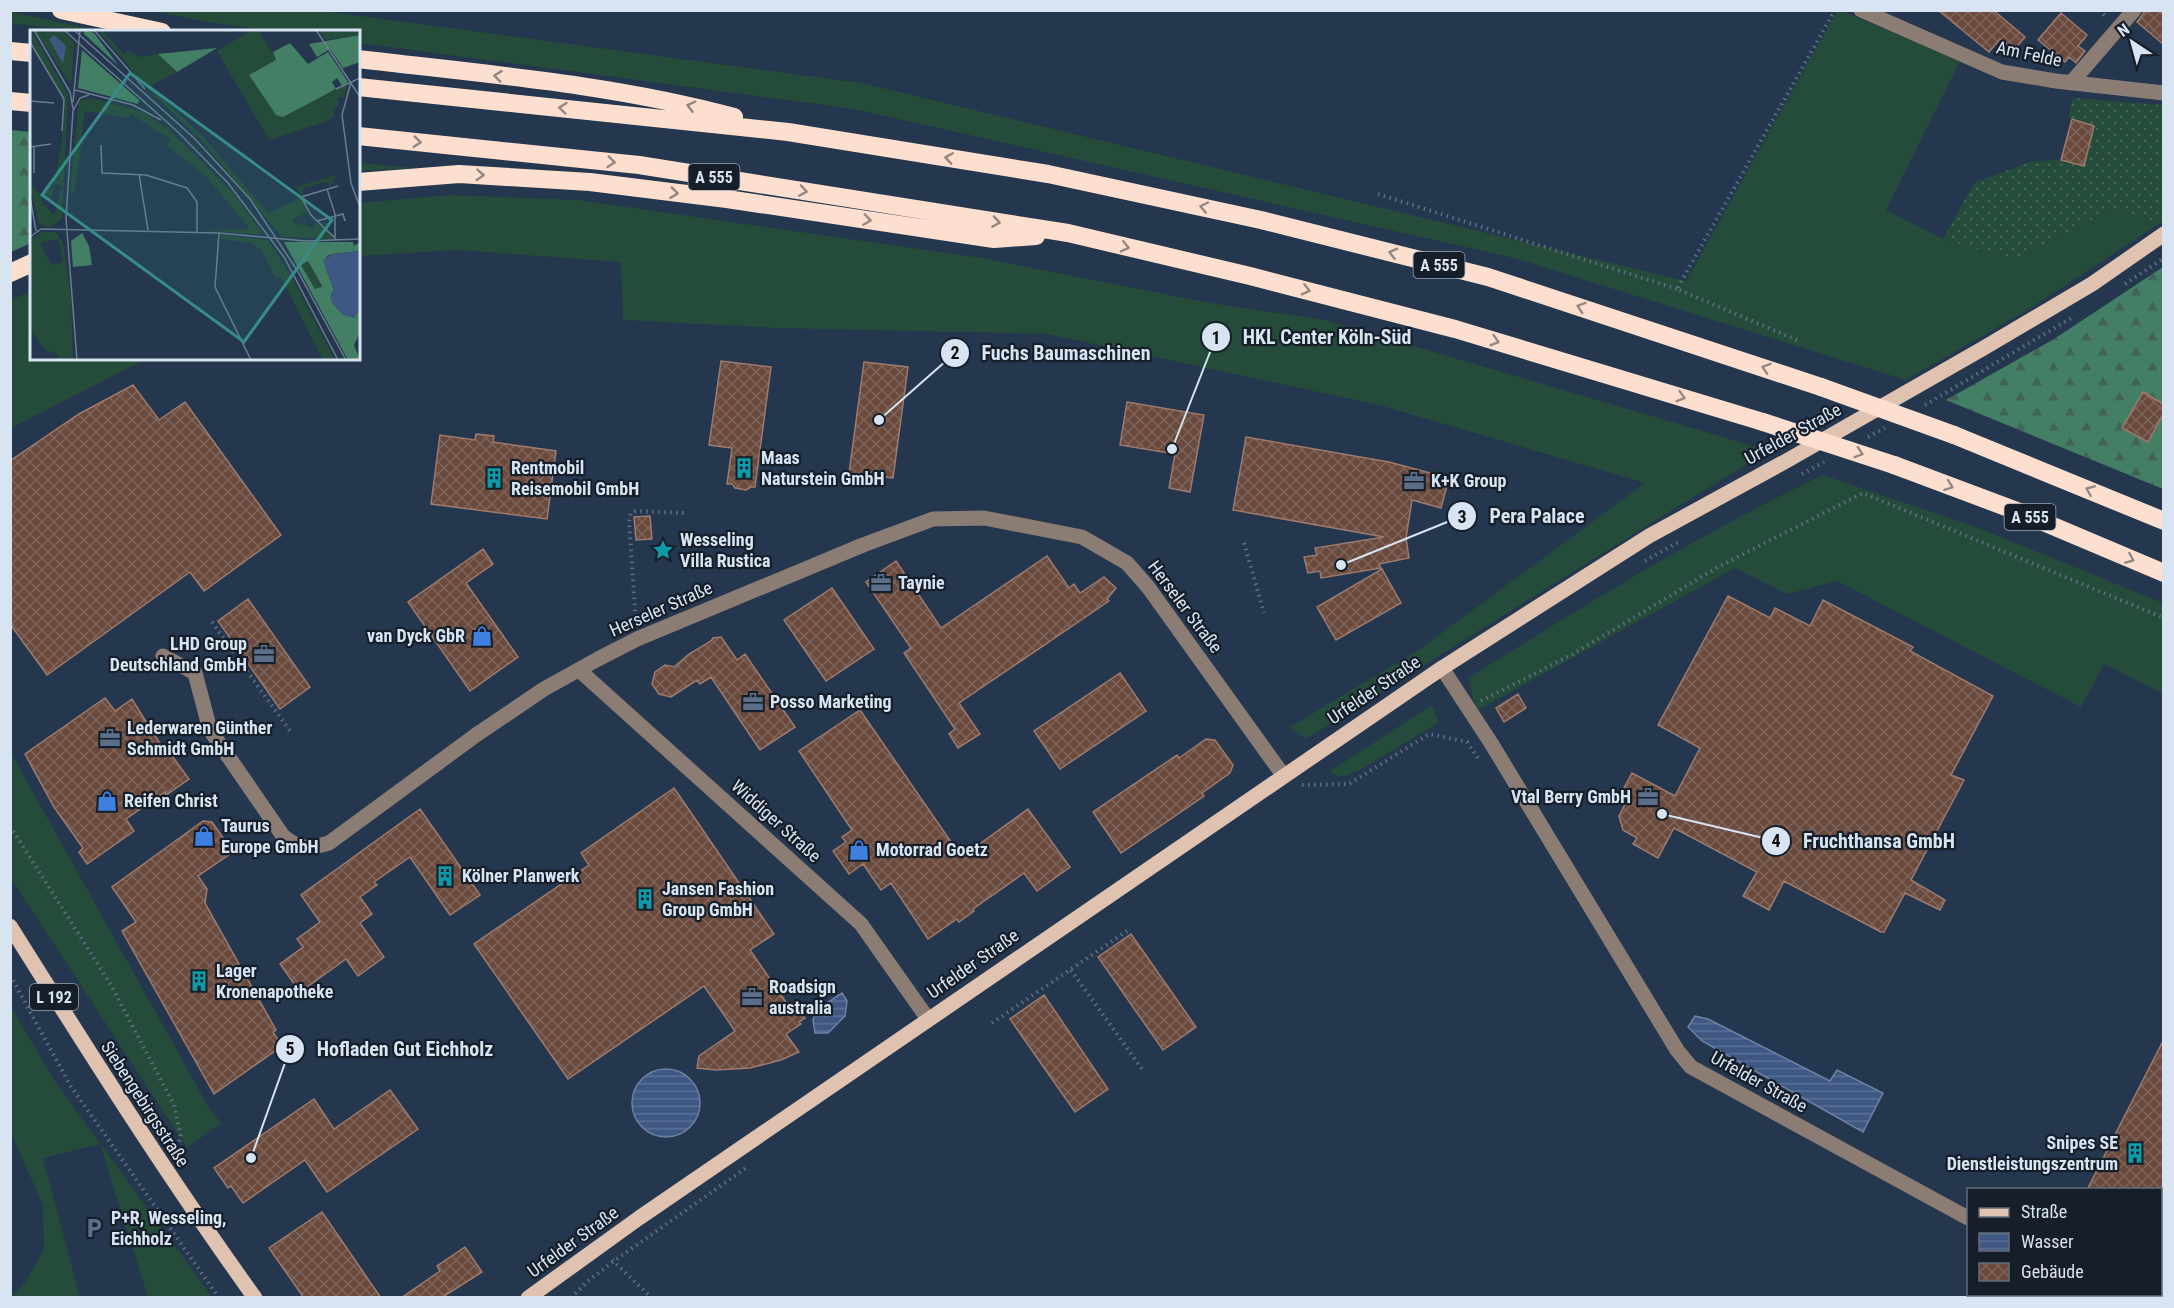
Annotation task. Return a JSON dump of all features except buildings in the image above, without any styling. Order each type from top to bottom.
[{"type":"highway","points":[[60,10],[153,30]]},
{"type":"highway","points":[[10,51],[30,53]]},
{"type":"highway","points":[[360,59],[571,85],[680,103],[788,132]]},
{"type":"highway","name":"A 555","points":[[360,87],[788,132],[1048,174],[1261,220],[1488,277],[1821,387],[1954,435],[2163,521]]},
{"type":"highway","points":[[10,101],[30,103]]},
{"type":"highway","name":"A 555","points":[[360,136],[639,165],[1068,233],[1250,276],[1455,329],[1763,422],[1894,465],[2022,513],[2163,573]]},
{"type":"highway","points":[[360,182],[459,174],[590,182],[994,239],[1068,233]]},
{"type":"highway","points":[[10,273],[30,265]]},
{"type":"main road","name":"Urfelder Straße","points":[[528,1298],[639,1218],[1442,668],[1649,536],[1982,349],[2092,284],[2163,234]]},
{"type":"main road","name":"Siebengebirgsstraße","points":[[10,926],[167,1172],[255,1298]]},
{"type":"street","name":"Am Felde","points":[[1861,10],[2002,72],[2071,83],[2163,93]]},
{"type":"street","points":[[2071,83],[2134,10]]},
{"type":"street","name":"Herseler Straße","points":[[163,656],[195,673],[210,730],[283,836],[297,847],[314,847],[329,843],[476,735],[544,689],[637,639],[863,545],[933,519],[984,518],[1082,537],[1127,563],[1148,587],[1283,775]]},
{"type":"street","name":"Urfelder Straße","points":[[1442,668],[1677,1050],[1691,1067],[1967,1217]]},
{"type":"street","name":"Widdiger Straße","points":[[579,670],[861,924],[928,1019]]},
{"type":"path","points":[[1677,289],[1835,10]]},
{"type":"path","points":[[1378,195],[1677,289],[1797,340]]},
{"type":"path","points":[[1467,708],[1573,654],[1718,567],[1863,493],[2163,618]]},
{"type":"path","points":[[637,639],[629,522],[631,513],[636,511],[684,513]]},
{"type":"path","points":[[1244,543],[1264,613]]},
{"type":"path","points":[[212,622],[243,661],[290,731]]},
{"type":"path","points":[[1283,775],[1301,785],[1350,784],[1429,734],[1467,742],[1481,762]]},
{"type":"path","points":[[10,826],[111,985],[174,1106],[181,1137],[167,1172]]},
{"type":"path","points":[[992,1023],[1127,931]]},
{"type":"path","points":[[1071,970],[1142,1069]]},
{"type":"path","points":[[10,975],[70,1085],[219,1298]]},
{"type":"path","points":[[597,1250],[614,1261],[652,1298]]},
{"type":"green space","points":[[154,11],[323,11],[862,83],[1686,281],[1837,11],[1842,11],[1960,61],[1886,210],[1943,239],[2014,260],[2112,209],[2150,222],[2163,212],[2163,221],[2031,308],[1906,380],[1514,258],[854,109],[360,43],[360,30],[266,30],[206,22]]},
{"type":"green space","points":[[11,12],[96,30],[88,30],[11,24]]},
{"type":"green space","points":[[2073,98],[2163,105],[2163,212],[2150,222],[2112,209],[2014,260],[1943,239],[1974,183],[2032,161],[2061,160],[2084,166],[2094,126],[2068,117]]},
{"type":"green space","points":[[10,130],[30,132],[30,243],[11,252]]},
{"type":"green space","points":[[360,163],[414,168],[360,171]]},
{"type":"green space","points":[[450,195],[578,200],[982,258],[1210,303],[1325,320],[1768,452],[1306,739],[1290,727],[1420,649],[1645,483],[1379,405],[1047,334],[777,328],[623,320],[621,262],[457,250],[360,256],[360,203]]},
{"type":"green space","points":[[2163,267],[2163,489],[1946,400],[2054,339]]},
{"type":"green space","points":[[30,291],[30,360],[144,360],[11,428],[11,300]]},
{"type":"green space","points":[[1823,475],[1976,527],[2163,603],[2163,694],[2104,664],[2081,707],[1837,581],[1787,594],[1735,568],[1478,710],[1469,679],[1478,672],[1605,593],[1734,520]]},
{"type":"green space","points":[[1432,705],[1438,723],[1360,770],[1342,777],[1329,772]]},
{"type":"green space","points":[[10,751],[209,1108],[221,1123],[187,1148],[11,878]]},
{"type":"green space","points":[[10,1005],[54,1080],[212,1297],[148,1297],[100,1144],[43,1158],[80,1297],[11,1297],[24,1284],[44,1250],[43,1205],[11,1133]]},
{"type":"water","points":[[842,993],[847,1001],[845,1016],[828,1033],[815,1033],[813,1020],[816,1010]]},
{"type":"water","points":[[1695,1016],[1708,1019],[1830,1081],[1837,1070],[1883,1093],[1863,1132],[1702,1041],[1688,1027]]},
{"type":"water","points":[[659,1069],[673,1069],[685,1074],[695,1084],[700,1103],[695,1122],[685,1132],[673,1137],[659,1137],[647,1132],[637,1122],[632,1110],[632,1096],[637,1084],[647,1074]]},
{"type":"place","name":"Fuchs Baumaschinen","points":[[879,420]]},
{"type":"place","name":"HKL Center Köln-Süd","points":[[1172,449]]},
{"type":"place","name":"Maas Naturstein GmbH","points":[[744,468]]},
{"type":"place","name":"Rentmobil Reisemobil GmbH","points":[[494,478]]},
{"type":"place","name":"K+K Group","points":[[1414,481]]},
{"type":"place","name":"Wesseling Villa Rustica","points":[[663,550]]},
{"type":"place","name":"Pera Palace","points":[[1341,565]]},
{"type":"place","name":"Taynie","points":[[881,583]]},
{"type":"place","name":"van Dyck GbR","points":[[482,636]]},
{"type":"place","name":"LHD Group Deutschland GmbH","points":[[264,654]]},
{"type":"place","name":"Posso Marketing","points":[[753,702]]},
{"type":"place","name":"Lederwaren Günther Schmidt GmbH","points":[[110,738]]},
{"type":"place","name":"Vtal Berry GmbH","points":[[1648,797]]},
{"type":"place","name":"Reifen Christ","points":[[107,801]]},
{"type":"place","name":"Fruchthansa GmbH","points":[[1662,814]]},
{"type":"place","name":"Taurus Europe GmbH","points":[[204,836]]},
{"type":"place","name":"Motorrad Goetz","points":[[859,850]]},
{"type":"place","name":"Kölner Planwerk","points":[[445,876]]},
{"type":"place","name":"Jansen Fashion Group GmbH","points":[[645,899]]},
{"type":"place","name":"Lager Kronenapotheke","points":[[199,981]]},
{"type":"place","name":"Roadsign australia","points":[[752,997]]},
{"type":"place","name":"Snipes SE Dienstleistungszentrum","points":[[2135,1153]]},
{"type":"place","name":"Hofladen Gut Eichholz","points":[[251,1158]]},
{"type":"place","name":"P+R, Wesseling, Eichholz","points":[[94,1228]]}]
